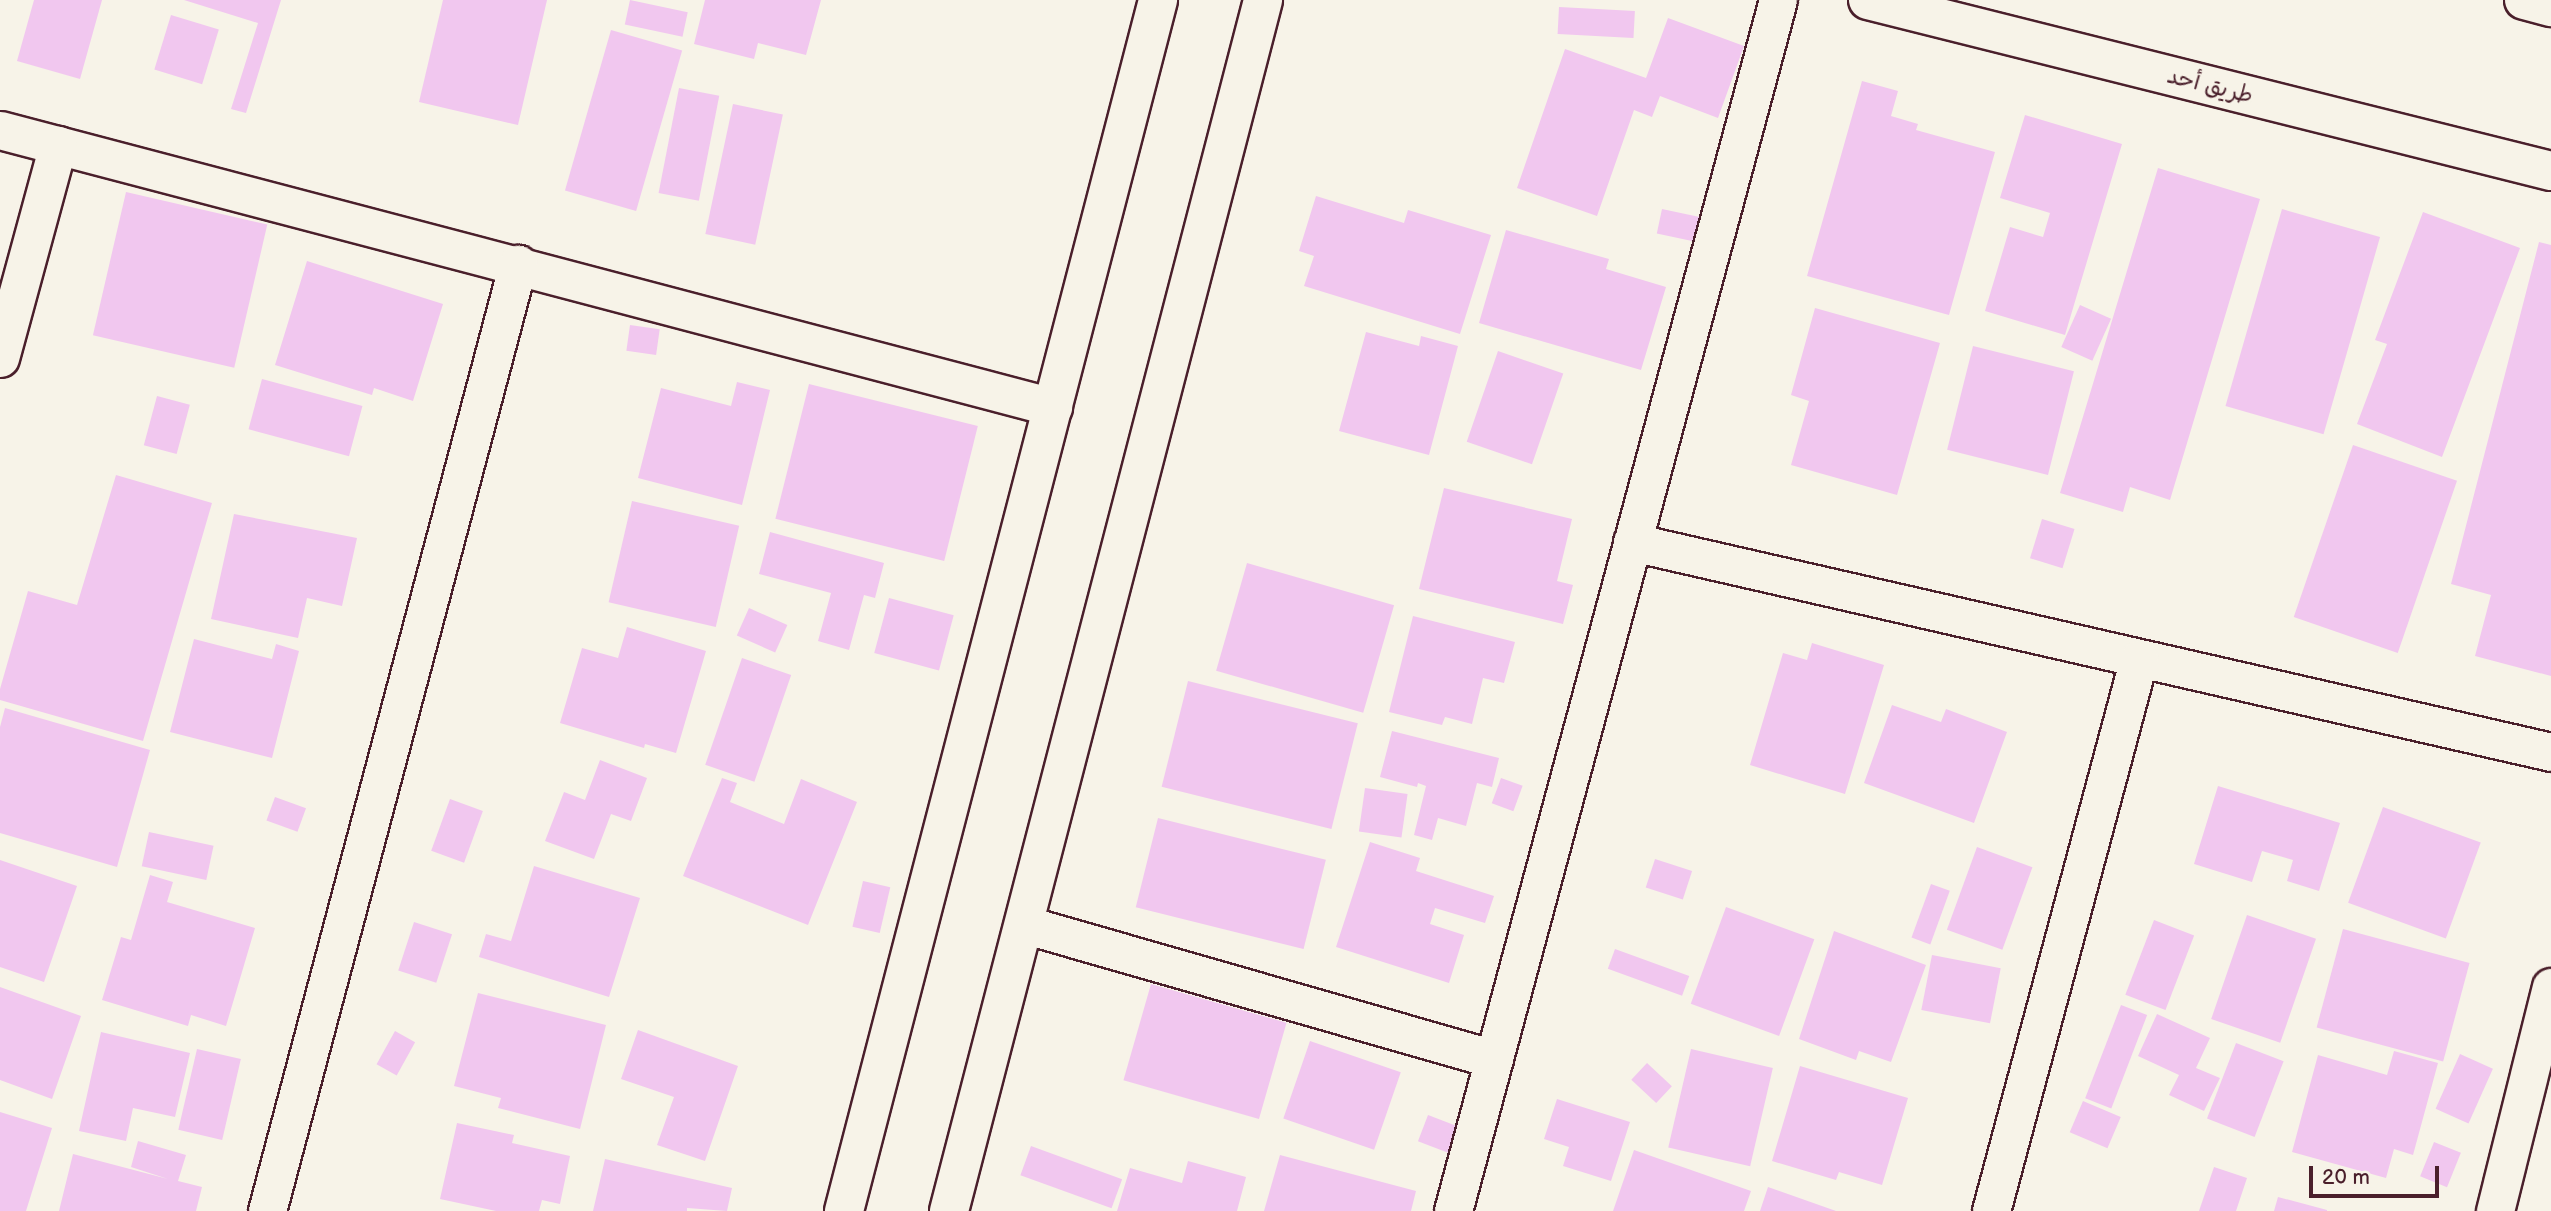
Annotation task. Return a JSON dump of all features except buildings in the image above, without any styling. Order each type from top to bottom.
[{"type":"street","points":[[844,1211],[1158,0]]},
{"type":"street","points":[[949,1211],[1263,0]]},
{"type":"street","points":[[1453,1211],[1778,0]]},
{"type":"street","name":"طريق أحد","points":[[1868,0],[2551,172]]},
{"type":"street","points":[[2524,0],[2551,7]]},
{"type":"street","points":[[0,130],[518,264],[1053,407]]},
{"type":"street","points":[[0,358],[58,145]]},
{"type":"street","points":[[267,1211],[518,264]]},
{"type":"street","points":[[1632,542],[2551,752]]},
{"type":"street","points":[[1991,1211],[2139,658]]},
{"type":"street","points":[[1023,924],[1494,1059]]},
{"type":"street","points":[[2495,1211],[2551,987]]}]
